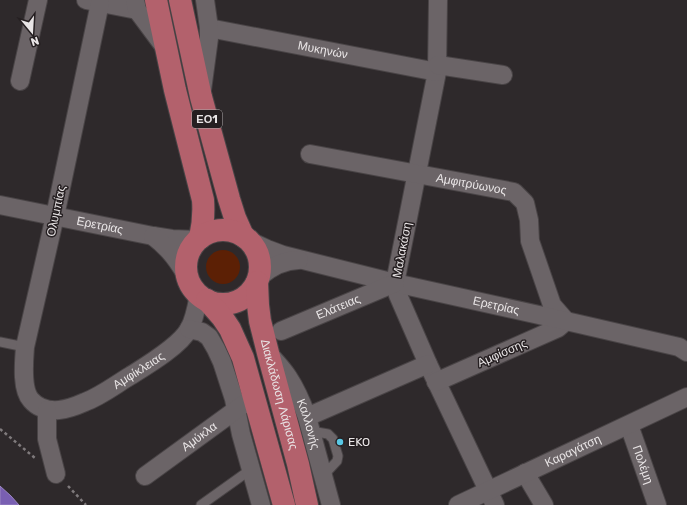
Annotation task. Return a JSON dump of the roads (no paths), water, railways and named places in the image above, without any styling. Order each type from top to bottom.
[{"type":"main road","name":"ΕΟ1","points":[[156,0],[203,200],[204,220],[199,239],[191,249],[187,259],[187,270],[198,291]]},
{"type":"main road","name":"ΕΟ1","points":[[180,0],[201,97],[229,199],[235,218],[246,238],[255,248],[259,257],[260,267],[258,279]]},
{"type":"main road","points":[[199,239],[210,232],[221,230],[233,231],[246,238]]},
{"type":"main road","points":[[198,291],[219,303],[230,303],[241,299],[250,292],[258,279]]},
{"type":"main road","name":"Διακλάδωση Λάρισας","points":[[258,279],[258,305],[260,320],[307,505]]},
{"type":"main road","name":"Διακλάδωση Λάρισας","points":[[198,291],[222,317],[230,329],[243,358],[284,505]]},
{"type":"street","points":[[20,81],[38,0]]},
{"type":"street","points":[[201,97],[208,50],[209,28],[205,0]]},
{"type":"street","name":"Μαλακάση","points":[[438,0],[438,69],[395,283],[398,295],[436,382],[492,498]]},
{"type":"street","points":[[93,2],[136,5],[167,51]]},
{"type":"street","name":"Ολυμπίας","points":[[47,410],[31,401],[29,397],[24,381],[25,347],[55,216],[93,2]]},
{"type":"street","name":"Μυκηνών","points":[[209,28],[438,69],[503,75]]},
{"type":"street","name":"Αμφιτρύωνος","points":[[310,154],[514,192],[526,202],[530,220],[530,241],[552,306],[566,321]]},
{"type":"street","name":"Ερετρίας","points":[[0,205],[153,236],[172,239],[199,239]]},
{"type":"street","points":[[153,236],[174,256],[198,291]]},
{"type":"street","name":"Ερετρίας","points":[[246,238],[267,249],[283,255],[395,283],[679,347],[687,352]]},
{"type":"street","name":"Ερετρίας","points":[[258,279],[271,267],[282,262],[304,260]]},
{"type":"street","name":"Ελάτειας","points":[[281,331],[395,283]]},
{"type":"street","name":"Αμφίκλειας","points":[[47,410],[67,409],[86,402],[164,354],[180,340],[189,329],[197,307],[198,291]]},
{"type":"street","name":"Αμφίσσης","points":[[436,382],[558,328],[566,321]]},
{"type":"street","points":[[189,329],[202,332],[207,335],[216,349],[230,387],[250,470],[261,505]]},
{"type":"street","name":"Καλλoνής","points":[[268,353],[287,376],[297,393],[309,424],[331,505]]},
{"type":"street","points":[[309,424],[428,364]]},
{"type":"street","name":"Αμύκλα","points":[[145,476],[254,397]]},
{"type":"street","name":"Καραγάτση","points":[[458,505],[492,498],[525,473],[687,397]]},
{"type":"street","points":[[47,410],[47,440],[56,474]]},
{"type":"street","name":"Πολέμη","points":[[628,424],[657,505]]},
{"type":"street","points":[[525,473],[544,505]]},
{"type":"lane","points":[[0,342],[25,347]]},
{"type":"lane","points":[[201,505],[250,470]]},
{"type":"place","name":"EKO","points":[[340,442]]}]
